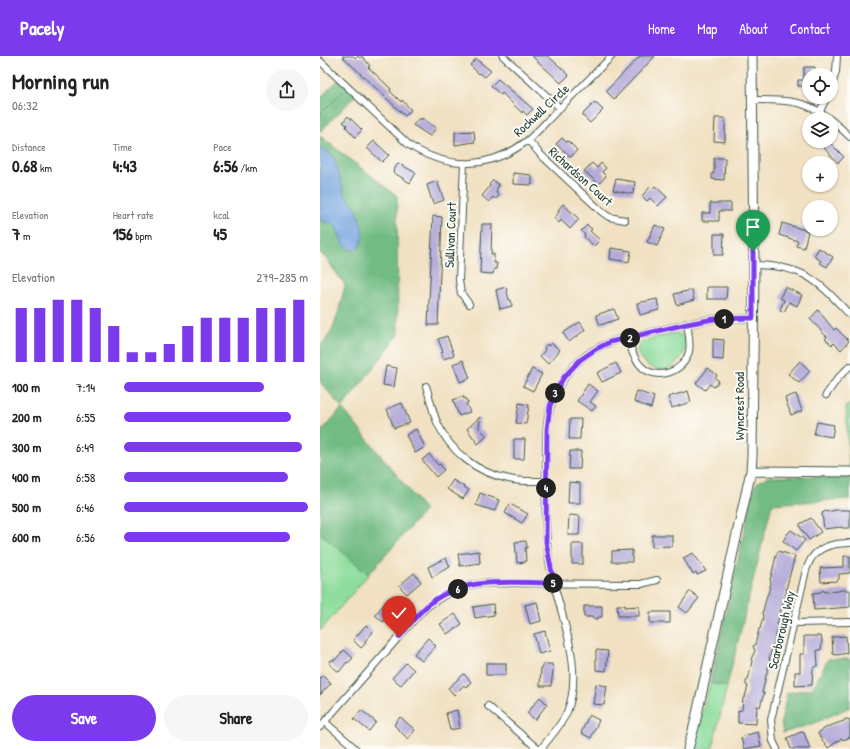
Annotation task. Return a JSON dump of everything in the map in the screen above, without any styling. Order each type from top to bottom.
[{"type":"street","points":[[503,56],[560,108]]},
{"type":"street","name":"Rockwell Circle","points":[[320,61],[409,145],[436,159],[474,163],[496,158],[510,152],[528,140],[612,56]]},
{"type":"street","name":"Wyncrest Road","points":[[688,749],[751,471],[754,265],[752,56]]},
{"type":"street","points":[[836,68],[837,56]]},
{"type":"street","points":[[752,100],[792,101],[820,111],[831,118],[850,138]]},
{"type":"street","points":[[820,111],[824,104]]},
{"type":"street","name":"Richardson Court","points":[[528,140],[540,154],[602,212],[609,217],[625,220]]},
{"type":"street","name":"Sullivan Court","points":[[464,163],[459,281],[461,293],[469,304]]},
{"type":"street","points":[[754,265],[786,268],[804,274],[822,286],[850,315]]},
{"type":"street","points":[[488,706],[540,749],[557,729],[567,711],[572,694],[574,674],[573,659],[554,583],[546,542],[548,419],[554,397],[561,382],[577,362],[596,349],[610,342],[714,319],[753,318]]},
{"type":"street","points":[[628,338],[636,360],[641,366],[649,372],[655,374],[665,374],[680,367],[688,357],[690,345],[687,324]]},
{"type":"street","points":[[826,395],[838,378],[850,366]]},
{"type":"street","points":[[426,386],[442,431],[451,446],[464,459],[481,470],[499,477],[518,480],[546,481]]},
{"type":"street","points":[[751,471],[850,472]]},
{"type":"street","name":"Scarborough Way","points":[[777,749],[773,741],[771,720],[806,570],[813,556],[826,546],[839,543],[850,543]]},
{"type":"street","points":[[320,727],[419,614],[439,598],[458,588],[478,583],[641,584],[657,580]]},
{"type":"street","points":[[794,623],[850,622]]},
{"type":"street","points":[[324,722],[356,749]]},
{"type":"path","points":[[320,114],[348,87]]},
{"type":"green space","points":[[339,79],[356,95],[320,132],[320,98]]},
{"type":"green space","points":[[320,136],[397,196],[398,336],[342,408],[320,382],[320,346],[334,325],[345,285],[327,260],[320,253]]},
{"type":"green space","points":[[673,333],[684,338],[686,344],[685,350],[678,362],[666,369],[660,369],[654,368],[642,361],[637,351],[638,346],[643,341]]},
{"type":"green space","points":[[850,405],[850,472],[849,472],[846,406]]},
{"type":"green space","points":[[342,408],[425,510],[369,574],[320,533],[320,433]]},
{"type":"green space","points":[[850,476],[850,499],[772,504],[727,686],[710,683],[755,485],[759,481],[769,477]]},
{"type":"green space","points":[[320,533],[369,574],[320,631]]},
{"type":"green space","points":[[828,659],[850,659],[850,707],[815,723],[783,733],[781,722],[787,693],[813,688]]},
{"type":"green space","points":[[710,683],[727,686],[712,749],[692,749]]},
{"type":"water","points":[[320,147],[334,158],[344,193],[357,210],[362,228],[363,239],[358,249],[350,250],[343,244],[335,225],[320,220]]},
{"type":"building","points":[[342,56],[353,56],[356,58],[358,56],[360,58],[362,56],[370,66],[368,67],[391,89],[390,91],[401,102],[402,100],[411,110],[405,116]]},
{"type":"building","points":[[532,56],[548,56],[569,75],[561,83]]},
{"type":"building","points":[[640,56],[655,56],[614,99],[606,91]]},
{"type":"building","points":[[476,59],[491,71],[485,77],[480,73],[479,74],[470,65]]},
{"type":"building","points":[[804,67],[815,67],[815,68]]},
{"type":"building","points":[[498,79],[533,109],[527,115],[523,111],[522,113],[502,93],[501,95],[491,86]]},
{"type":"building","points":[[798,80],[802,80],[802,86],[798,86]]},
{"type":"building","points":[[595,102],[603,110],[590,123],[582,115]]},
{"type":"building","points":[[348,116],[362,130],[355,137],[346,127],[347,125],[343,122]]},
{"type":"building","points":[[419,118],[421,120],[422,118],[436,128],[430,136],[413,125]]},
{"type":"building","points":[[715,118],[725,118],[725,142],[714,141]]},
{"type":"building","points":[[474,131],[475,142],[455,145],[455,132]]},
{"type":"building","points":[[562,138],[566,142],[568,141],[577,150],[571,157],[556,144]]},
{"type":"building","points":[[374,141],[389,155],[382,162],[367,148]]},
{"type":"building","points":[[824,148],[835,148],[844,157],[838,163],[838,156],[831,156]]},
{"type":"building","points":[[714,158],[725,158],[724,180],[712,179],[712,173],[714,173]]},
{"type":"building","points":[[398,163],[416,173],[410,183],[393,172]]},
{"type":"building","points":[[592,163],[597,168],[601,163],[606,168],[602,172],[606,176],[599,184],[584,171]]},
{"type":"building","points":[[513,173],[532,175],[532,185],[513,184]]},
{"type":"building","points":[[616,179],[635,182],[633,194],[613,190]]},
{"type":"building","points":[[493,180],[499,185],[496,193],[499,195],[496,199],[493,197],[489,202],[482,196]]},
{"type":"building","points":[[437,181],[444,200],[433,204],[427,185]]},
{"type":"building","points":[[655,186],[667,197],[658,206],[650,198],[647,201],[642,196],[650,187],[652,189]]},
{"type":"building","points":[[710,203],[731,203],[731,211],[719,211],[719,221],[702,221],[702,213],[710,213]]},
{"type":"building","points":[[563,204],[579,219],[570,229],[561,220],[559,223],[554,218],[560,211],[558,210]]},
{"type":"building","points":[[433,216],[442,217],[438,325],[428,325]]},
{"type":"building","points":[[782,223],[802,229],[802,236],[807,236],[804,248],[796,246],[798,241],[779,235]]},
{"type":"building","points":[[482,224],[492,224],[491,254],[494,254],[494,263],[497,263],[493,274],[480,273]]},
{"type":"building","points":[[587,225],[592,229],[590,231],[600,240],[594,246],[584,237],[585,235],[581,231]]},
{"type":"building","points":[[655,225],[665,229],[657,246],[647,242]]},
{"type":"building","points":[[714,234],[724,234],[723,255],[714,255]]},
{"type":"building","points":[[611,248],[631,251],[629,262],[610,259]]},
{"type":"building","points":[[819,248],[833,257],[827,267],[820,263],[821,261],[814,256]]},
{"type":"building","points":[[506,287],[512,306],[500,309],[496,290]]},
{"type":"building","points":[[707,287],[727,287],[726,299],[707,299]]},
{"type":"building","points":[[785,287],[802,295],[797,306],[789,302],[784,312],[780,310],[784,300],[780,298]]},
{"type":"building","points":[[692,290],[694,300],[677,305],[674,294]]},
{"type":"building","points":[[657,299],[659,310],[640,315],[637,303]]},
{"type":"building","points":[[614,309],[618,319],[600,325],[596,315]]},
{"type":"building","points":[[818,310],[834,330],[836,328],[849,341],[841,350],[834,343],[832,345],[825,339],[827,337],[810,319]]},
{"type":"building","points":[[580,322],[585,330],[569,342],[563,333]]},
{"type":"building","points":[[447,336],[454,355],[444,359],[438,339]]},
{"type":"building","points":[[713,339],[724,340],[723,360],[713,359]]},
{"type":"building","points":[[551,343],[560,350],[548,364],[540,356],[545,350],[544,348],[547,344],[549,346]]},
{"type":"building","points":[[463,360],[470,378],[460,382],[453,364]]},
{"type":"building","points":[[800,361],[810,371],[799,383],[788,374]]},
{"type":"building","points":[[616,363],[621,373],[602,382],[597,373]]},
{"type":"building","points":[[386,366],[397,368],[394,387],[383,385]]},
{"type":"building","points":[[708,368],[717,375],[715,378],[719,381],[714,387],[710,384],[705,390],[696,383]]},
{"type":"building","points":[[532,369],[542,374],[533,391],[523,386]]},
{"type":"building","points":[[588,384],[598,391],[590,402],[596,406],[592,411],[577,401]]},
{"type":"building","points":[[637,391],[654,397],[651,408],[634,402]]},
{"type":"building","points":[[688,391],[691,402],[672,408],[668,397]]},
{"type":"building","points":[[796,394],[802,411],[791,415],[785,398]]},
{"type":"building","points":[[463,396],[464,399],[466,398],[468,403],[466,404],[470,412],[459,416],[453,400]]},
{"type":"building","points":[[402,403],[410,423],[394,428],[387,409]]},
{"type":"building","points":[[519,403],[529,405],[526,424],[516,423]]},
{"type":"building","points":[[480,417],[479,428],[487,436],[478,444],[467,429]]},
{"type":"building","points":[[570,419],[581,419],[580,439],[569,439]]},
{"type":"building","points":[[817,422],[834,425],[832,437],[814,434]]},
{"type":"building","points":[[416,429],[425,447],[415,453],[406,435]]},
{"type":"building","points":[[514,439],[525,439],[524,459],[514,459]]},
{"type":"building","points":[[570,451],[581,451],[580,469],[569,469]]},
{"type":"building","points":[[429,454],[444,470],[436,477],[422,460]]},
{"type":"building","points":[[453,480],[469,490],[463,499],[447,489]]},
{"type":"building","points":[[569,482],[580,483],[580,503],[568,503]]},
{"type":"building","points":[[480,493],[499,500],[495,511],[476,505]]},
{"type":"building","points":[[510,504],[528,514],[522,523],[505,513]]},
{"type":"building","points":[[836,510],[850,510],[850,528],[842,527],[824,529],[822,513]]},
{"type":"building","points":[[569,515],[580,516],[579,535],[568,535]]},
{"type":"building","points":[[811,518],[821,532],[809,540],[800,527],[800,524]]},
{"type":"building","points":[[791,530],[805,540],[796,551],[783,541]]},
{"type":"building","points":[[652,535],[672,535],[672,546],[652,547]]},
{"type":"building","points":[[526,541],[526,562],[517,563],[515,542]]},
{"type":"building","points":[[572,544],[583,544],[583,564],[572,564]]},
{"type":"building","points":[[632,550],[632,562],[612,562],[612,551]]},
{"type":"building","points":[[479,551],[480,563],[460,566],[458,554]]},
{"type":"building","points":[[778,551],[795,556],[777,624],[779,625],[769,659],[762,693],[764,693],[760,707],[757,706],[756,724],[738,723],[738,711],[742,710],[743,698],[745,697],[748,686],[746,685],[746,681],[748,680],[752,661],[751,659],[755,651],[753,646],[755,645],[760,629],[763,617],[762,612],[771,583],[770,578]]},
{"type":"building","points":[[693,553],[706,571],[697,575],[696,572],[693,574],[683,558]]},
{"type":"building","points":[[844,556],[850,556],[850,573],[839,574],[839,579],[836,581],[821,582],[820,568],[844,567]]},
{"type":"building","points":[[446,558],[450,567],[432,577],[428,567]]},
{"type":"building","points":[[414,573],[421,582],[407,594],[399,586]]},
{"type":"building","points":[[823,590],[825,592],[850,590],[850,607],[814,610],[813,593],[821,592]]},
{"type":"building","points":[[690,591],[699,598],[687,613],[679,607]]},
{"type":"building","points":[[388,599],[396,606],[383,622],[375,615]]},
{"type":"building","points":[[537,602],[541,621],[530,624],[525,605]]},
{"type":"building","points":[[493,604],[494,615],[475,618],[473,607]]},
{"type":"building","points":[[617,605],[625,605],[625,607],[639,606],[639,616],[618,616]]},
{"type":"building","points":[[584,606],[602,606],[602,617],[593,619],[593,617],[584,617]]},
{"type":"building","points":[[650,612],[670,612],[670,623],[650,623]]},
{"type":"building","points":[[455,614],[462,624],[447,634],[440,624]]},
{"type":"building","points":[[366,625],[373,632],[361,648],[353,640]]},
{"type":"building","points":[[545,631],[550,651],[539,654],[534,634]]},
{"type":"building","points":[[804,636],[821,636],[821,650],[817,650],[818,665],[813,668],[812,685],[795,686],[795,672],[800,672],[800,654],[804,654]]},
{"type":"building","points":[[846,636],[847,653],[837,655],[833,654],[832,637]]},
{"type":"building","points":[[428,638],[436,646],[422,661],[414,654]]},
{"type":"building","points":[[344,650],[353,658],[348,663],[347,662],[339,672],[330,665],[330,662],[331,660],[335,660]]},
{"type":"building","points":[[596,650],[608,651],[606,671],[596,670]]},
{"type":"building","points":[[406,663],[414,670],[401,685],[392,678]]},
{"type":"building","points":[[486,663],[506,663],[506,675],[486,675]]},
{"type":"building","points":[[543,664],[552,664],[553,671],[551,686],[540,686],[541,668],[543,667]]},
{"type":"building","points":[[464,674],[471,682],[466,687],[464,685],[454,695],[448,688]]},
{"type":"building","points":[[323,675],[331,683],[320,695],[320,678]]},
{"type":"building","points":[[596,684],[607,686],[604,705],[593,704]]},
{"type":"building","points":[[540,697],[547,704],[535,720],[527,713]]},
{"type":"building","points":[[361,710],[376,722],[369,731],[354,719]]},
{"type":"building","points":[[457,710],[460,728],[450,730],[446,713]]},
{"type":"building","points":[[589,715],[599,720],[591,738],[581,733]]},
{"type":"building","points":[[400,717],[415,730],[408,739],[394,725]]},
{"type":"building","points":[[845,719],[850,720],[850,737],[843,740],[842,738],[828,748],[818,734],[819,732],[829,726],[844,721]]},
{"type":"building","points":[[758,732],[761,746],[744,749],[741,738],[743,736]]},
{"type":"building","points":[[801,732],[804,733],[810,749],[791,749],[787,738]]},
{"type":"route","points":[[399,637],[419,614],[435,600],[458,588],[478,583],[554,583],[546,542],[547,429],[550,406],[561,382],[580,360],[596,349],[610,342],[714,319],[753,318],[753,251]]}]
